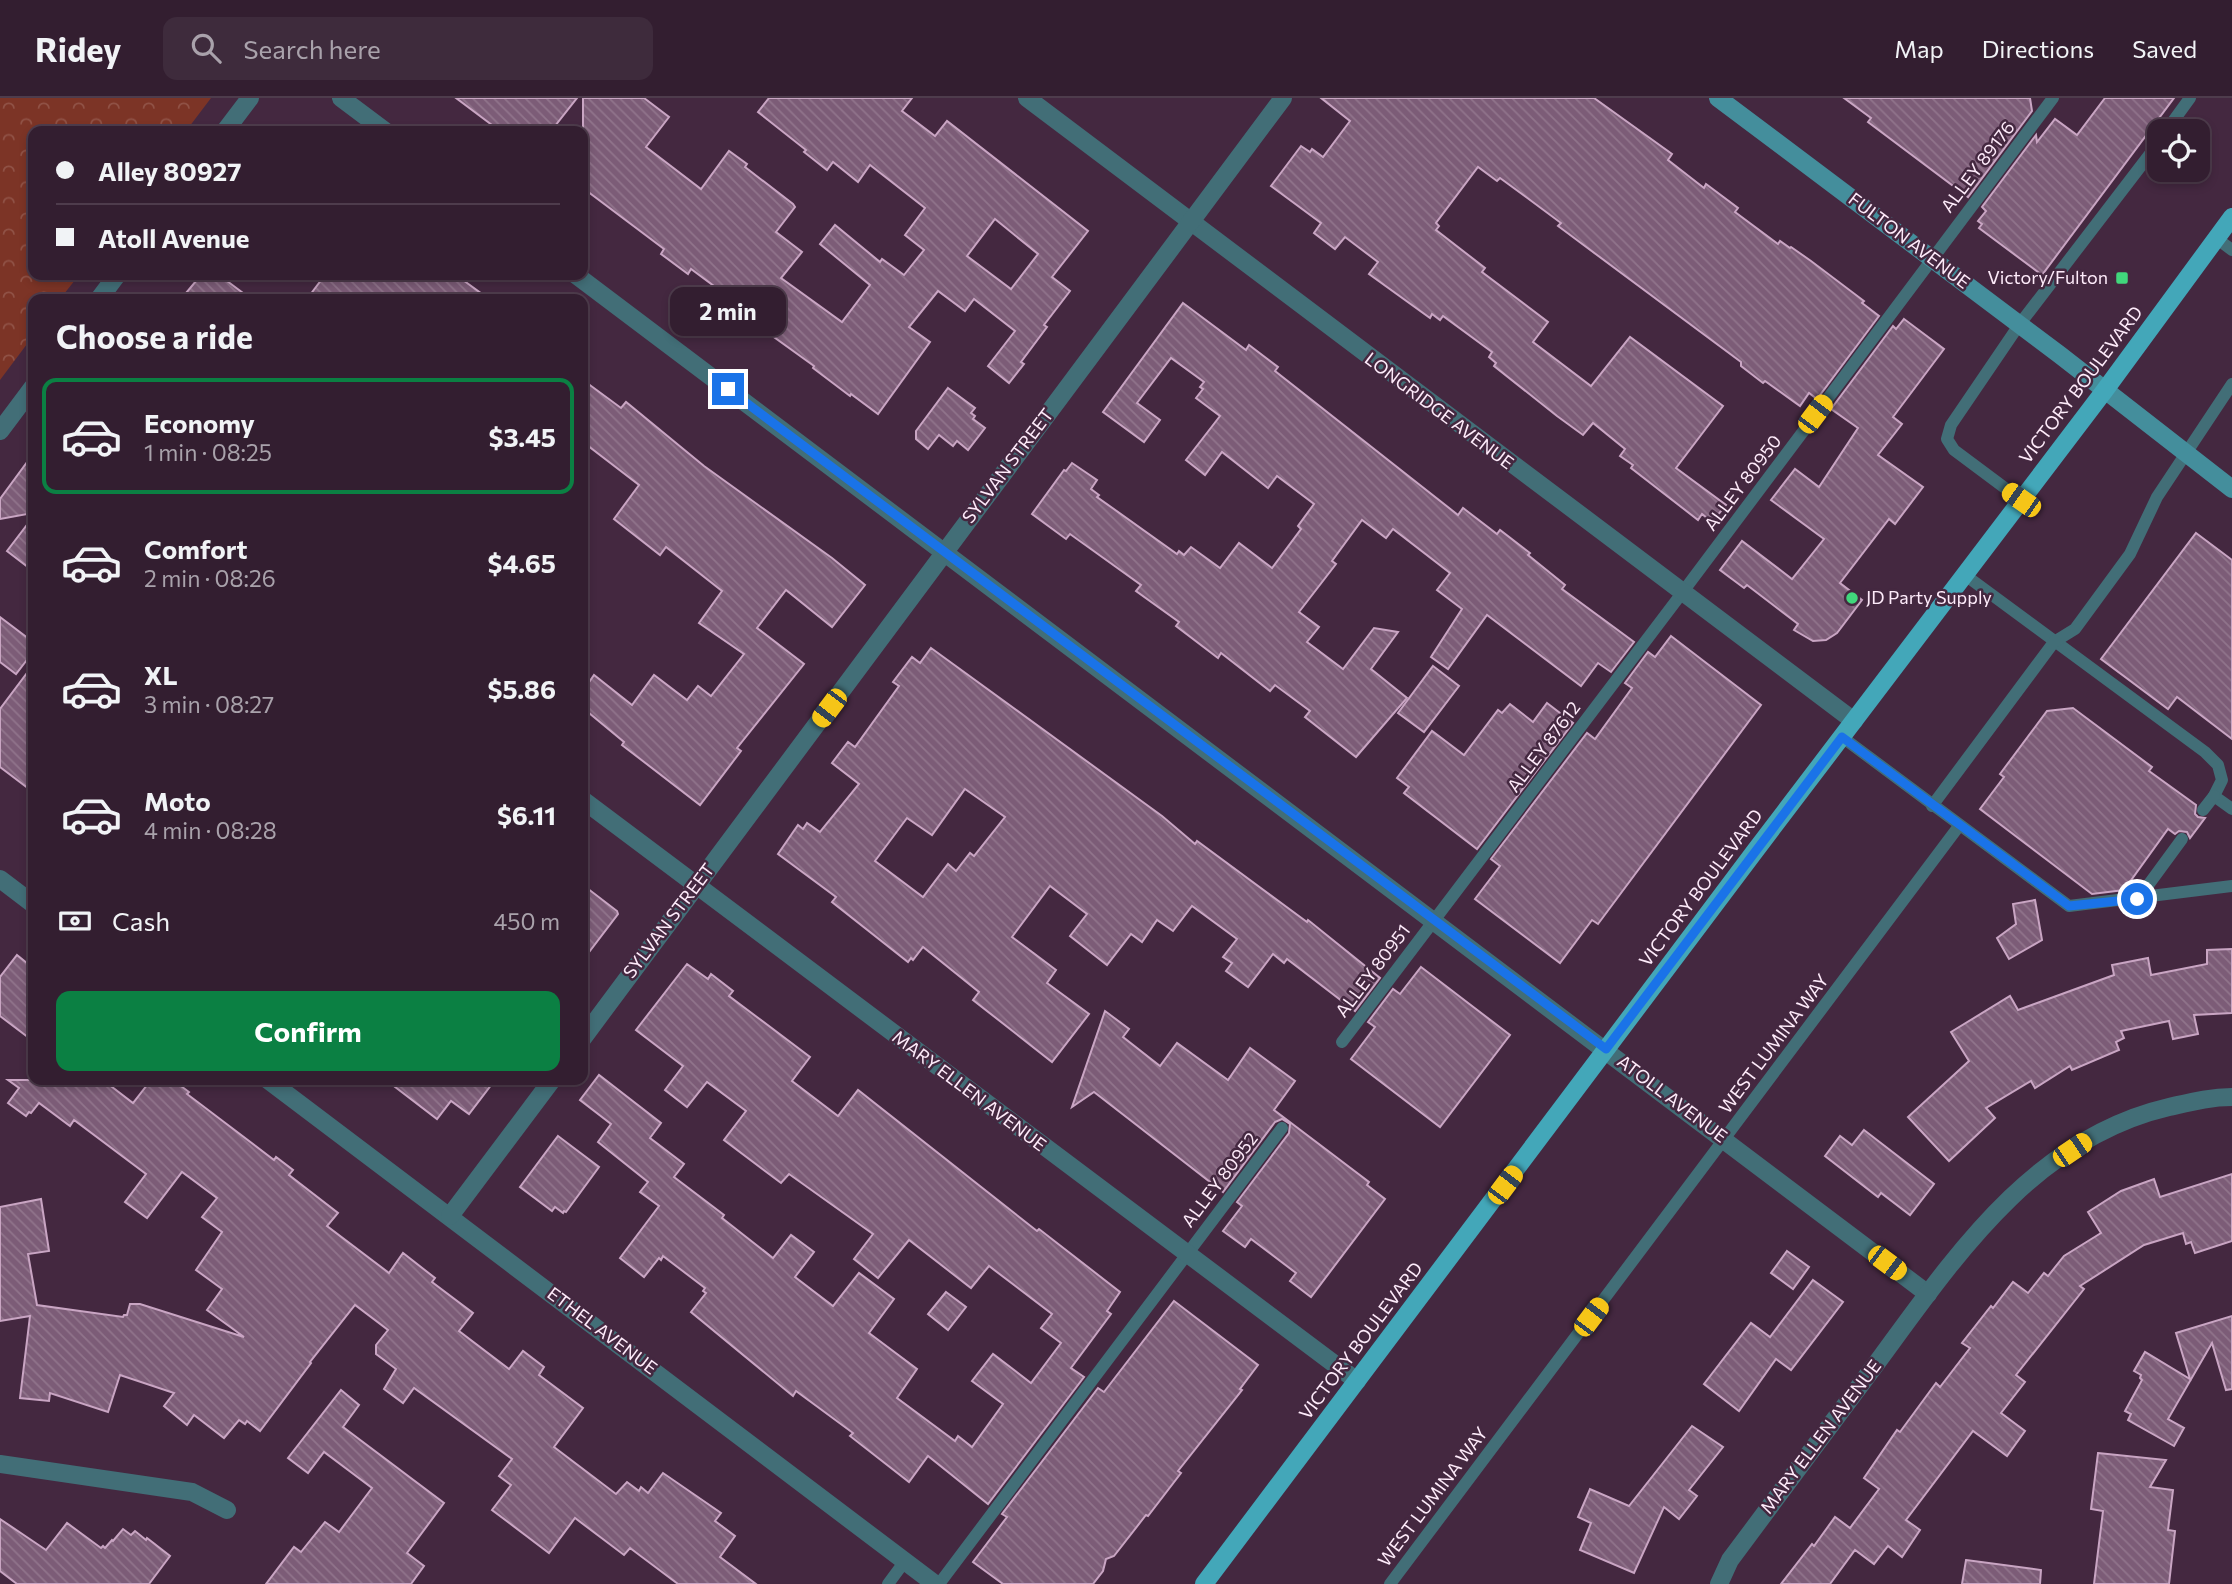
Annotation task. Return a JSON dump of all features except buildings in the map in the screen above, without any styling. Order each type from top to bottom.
[{"type":"main road","name":"VICTORY BOULEVARD","points":[[1204,1584],[2105,390],[2232,217]]},
{"type":"street","points":[[229,126],[250,98]]},
{"type":"street","points":[[341,98],[378,126]]},
{"type":"street","name":"LONGRIDGE AVENUE","points":[[1027,98],[1854,721]]},
{"type":"street","name":"SYLVAN STREET","points":[[588,1031],[1283,98]]},
{"type":"street","name":"FULTON AVENUE","points":[[1718,98],[1932,258],[2232,489]]},
{"type":"street","name":"ATOLL AVENUE","points":[[583,280],[1928,1294]]},
{"type":"street","points":[[0,430],[28,394]]},
{"type":"street","name":"MARY ELLEN AVENUE","points":[[588,804],[1357,1381]]},
{"type":"street","points":[[0,878],[28,900]]},
{"type":"street","name":"ETHEL AVENUE","points":[[275,1085],[937,1584]]},
{"type":"street","points":[[450,1216],[548,1085]]},
{"type":"street","points":[[1928,1294],[1988,1218],[2035,1174],[2090,1137],[2147,1112],[2212,1097],[2232,1097]]},
{"type":"street","name":"MARY ELLEN AVENUE","points":[[1719,1584],[1730,1560],[1928,1294]]},
{"type":"street","points":[[0,1464],[192,1492],[227,1510]]},
{"type":"lane","name":"ALLEY 89176","points":[[1932,258],[2053,98]]},
{"type":"lane","points":[[2175,119],[2190,98]]},
{"type":"lane","points":[[2021,500],[1954,450],[1947,439],[1951,425],[2019,325],[2147,158]]},
{"type":"lane","points":[[2216,238],[2232,250]]},
{"type":"lane","name":"ALLEY 80950","points":[[1682,593],[1932,258]]},
{"type":"lane","points":[[1932,806],[2054,642],[2075,629],[2130,554],[2157,497],[2232,384]]},
{"type":"lane","points":[[1965,575],[2205,752],[2218,765],[2222,780],[2203,810]]},
{"type":"lane","name":"ALLEY 87612","points":[[1433,921],[1682,593]]},
{"type":"lane","points":[[1842,737],[2069,906],[2232,886]]},
{"type":"lane","points":[[2214,796],[2232,809]]},
{"type":"lane","name":"WEST LUMINA WAY","points":[[1390,1584],[1959,826]]},
{"type":"lane","points":[[2137,899],[2182,839]]},
{"type":"lane","name":"ALLEY 80951","points":[[1342,1042],[1433,921]]},
{"type":"lane","name":"ALLEY 80952","points":[[937,1584],[1282,1128]]},
{"type":"lane","points":[[888,1584],[905,1561]]},
{"type":"green space","points":[[0,98],[211,98],[190,126],[28,126],[28,280],[75,280],[64,294],[28,294],[28,343],[0,380]]},
{"type":"place","name":"Victory/Fulton","points":[[2122,278]]},
{"type":"place","name":"JD Party Supply","points":[[1852,598]]},
{"type":"route","points":[[728,389],[1606,1049],[1842,737],[2069,906],[2137,899]]}]
